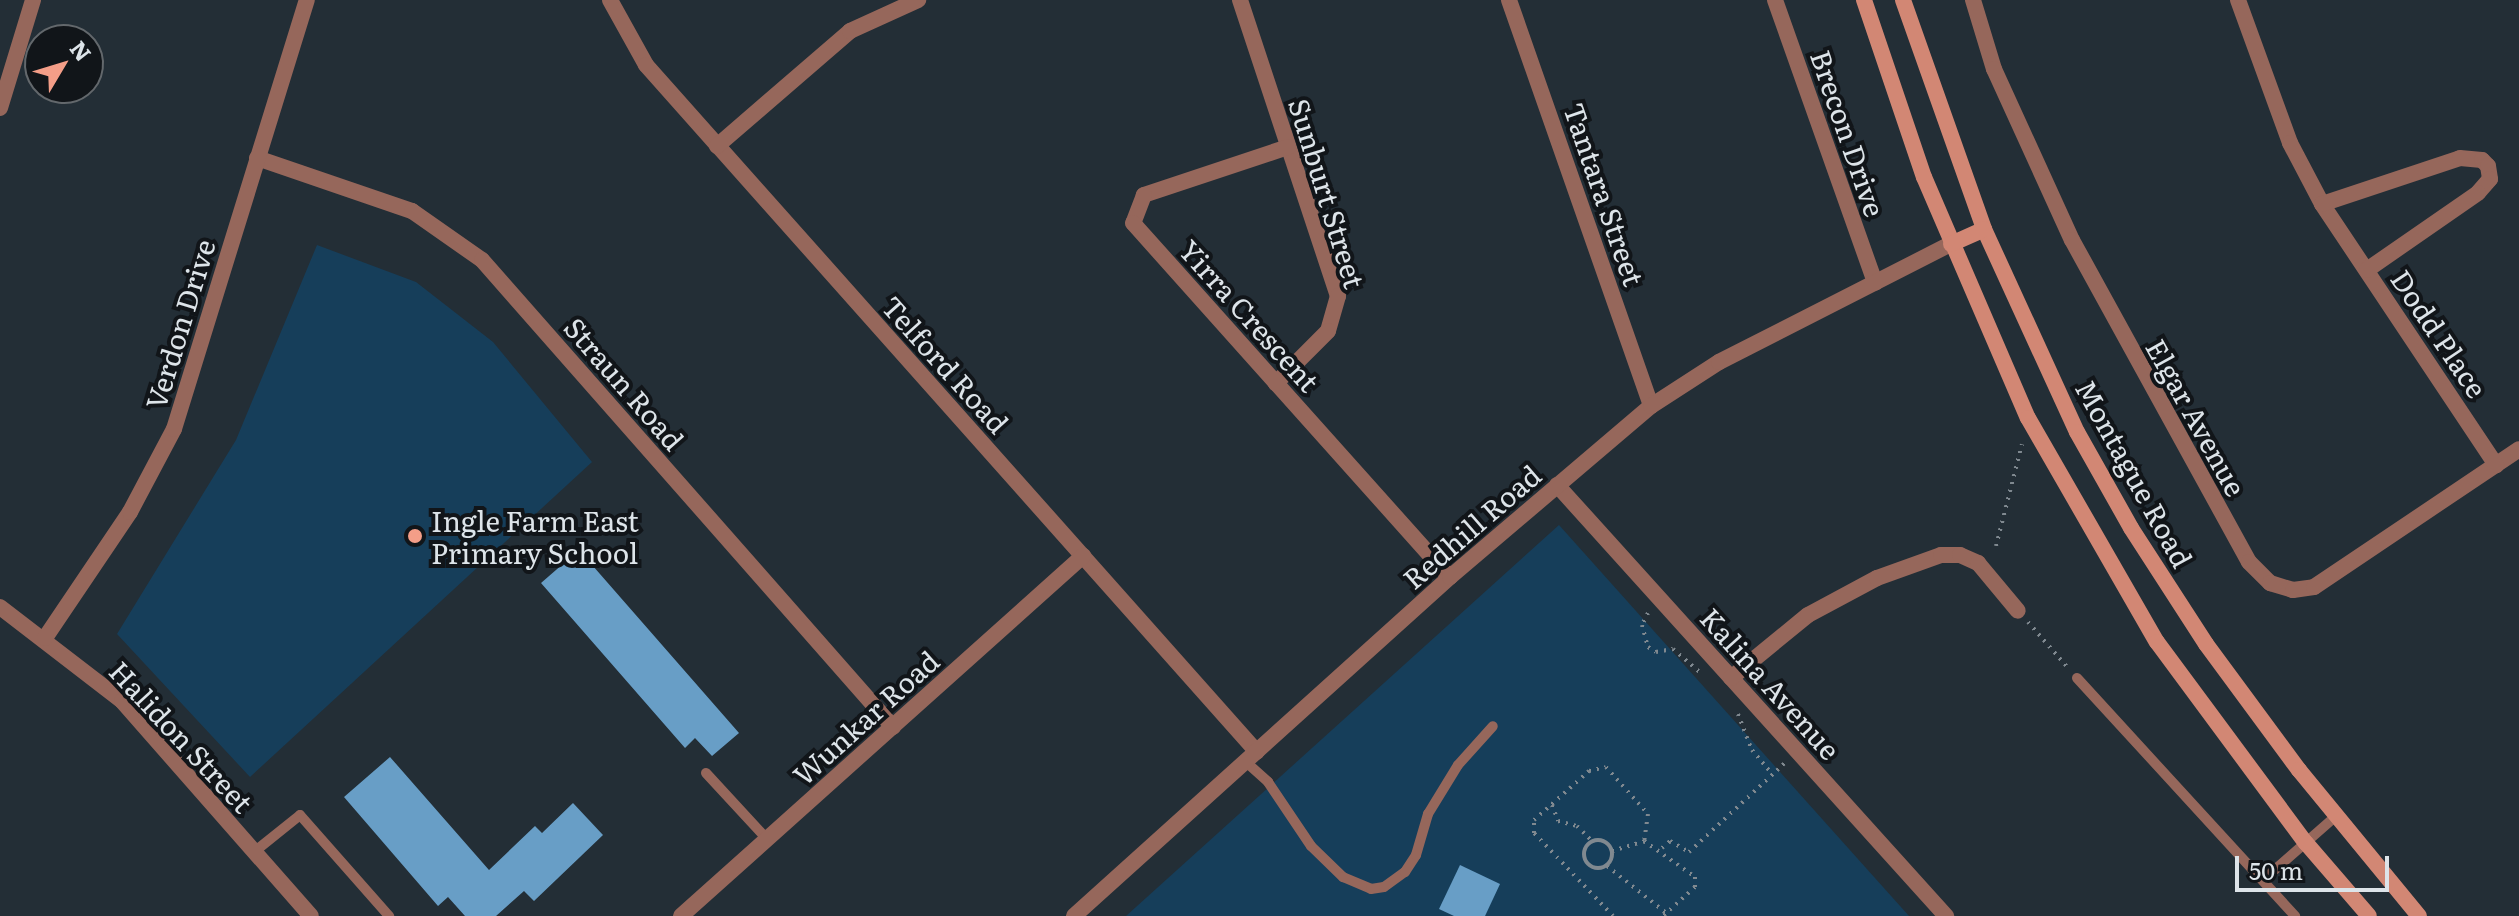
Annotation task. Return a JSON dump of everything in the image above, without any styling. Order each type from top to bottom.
[{"type":"main road","points":[[1864,0],[1951,244],[2028,418],[2097,543],[2157,642],[2306,843],[2369,916]]},
{"type":"main road","name":"Montague Road","points":[[1903,0],[1984,229],[2077,432],[2131,528],[2206,644],[2336,816],[2419,916]]},
{"type":"main road","points":[[1951,244],[1984,229]]},
{"type":"street","points":[[0,108],[33,0]]},
{"type":"street","name":"Verdon Drive","points":[[45,638],[130,512],[174,429],[307,0]]},
{"type":"street","name":"Telford Road","points":[[610,0],[646,65],[1083,556],[1252,757]]},
{"type":"street","points":[[717,146],[850,31],[918,0]]},
{"type":"street","name":"Sunburt Street","points":[[1240,0],[1338,296],[1328,331],[1276,383]]},
{"type":"street","name":"Tantara Street","points":[[1509,0],[1651,406]]},
{"type":"street","name":"Brecon Drive","points":[[1775,0],[1875,283]]},
{"type":"street","name":"Elgar Avenue","points":[[1973,0],[1994,69],[2065,225],[2180,442],[2260,575],[2280,588],[2314,587],[2519,449]]},
{"type":"street","name":"Dodd Place","points":[[2238,0],[2290,143],[2322,204],[2496,465]]},
{"type":"street","name":"Yirra Crescent","points":[[1288,147],[1144,195],[1133,223],[1450,577]]},
{"type":"street","name":"Straun Road","points":[[257,158],[412,211],[482,260],[893,727]]},
{"type":"street","name":"Dodd Place","points":[[2322,204],[2460,158],[2482,160],[2488,166],[2490,179],[2478,193],[2367,270]]},
{"type":"street","name":"Redhill Road","points":[[1074,916],[1450,577],[1651,406],[1719,362],[1951,244]]},
{"type":"street","name":"Kalina Avenue","points":[[1557,485],[1946,916]]},
{"type":"street","points":[[1731,678],[1808,615],[1877,578],[1941,555],[1960,555],[1978,563],[2018,611]]},
{"type":"street","name":"Wunkar Road","points":[[681,916],[1083,556]]},
{"type":"street","name":"Halidon Street","points":[[0,607],[45,638],[122,701],[311,916]]},
{"type":"lane","points":[[2077,678],[2295,916]]},
{"type":"lane","points":[[1252,757],[1311,846],[1343,877],[1371,889],[1384,887],[1416,855],[1428,814],[1458,765],[1493,726]]},
{"type":"lane","points":[[706,773],[767,839]]},
{"type":"lane","points":[[254,852],[300,815],[389,916]]},
{"type":"lane","points":[[2263,880],[2336,816]]},
{"type":"path","points":[[1996,546],[2022,443]]},
{"type":"path","points":[[1660,599],[1642,625],[1648,647],[1656,652],[1673,649],[1692,670],[1711,678]]},
{"type":"path","points":[[2018,611],[2077,678]]},
{"type":"path","points":[[1732,703],[1752,750],[1772,774]]},
{"type":"path","points":[[1662,848],[1670,841],[1689,852],[1786,762]]},
{"type":"path","points":[[1613,916],[1534,833],[1534,820],[1589,771],[1606,767],[1648,814],[1644,841]]},
{"type":"path","points":[[1552,804],[1558,821],[1577,826],[1592,841],[1605,842],[1612,851]]},
{"type":"path","points":[[1592,841],[1585,847],[1585,861],[1593,868],[1607,866],[1664,915],[1695,887],[1695,877],[1644,841]]},
{"type":"path","points":[[1612,851],[1644,841]]},
{"type":"path","points":[[1607,866],[1612,851]]},
{"type":"shaded area","points":[[317,245],[416,282],[493,342],[592,462],[250,777],[117,634],[236,440]]},
{"type":"shaded area","points":[[1559,525],[1909,916],[1126,916]]},
{"type":"building","points":[[579,550],[739,733],[712,756],[695,738],[685,748],[541,583]]},
{"type":"building","points":[[390,757],[489,870],[535,826],[542,833],[573,803],[603,835],[534,901],[524,891],[496,916],[465,916],[448,897],[438,906],[344,797]]},
{"type":"building","points":[[1460,865],[1500,884],[1485,916],[1454,916],[1439,909]]},
{"type":"place","name":"Ingle Farm East Primary School","points":[[415,536]]}]
